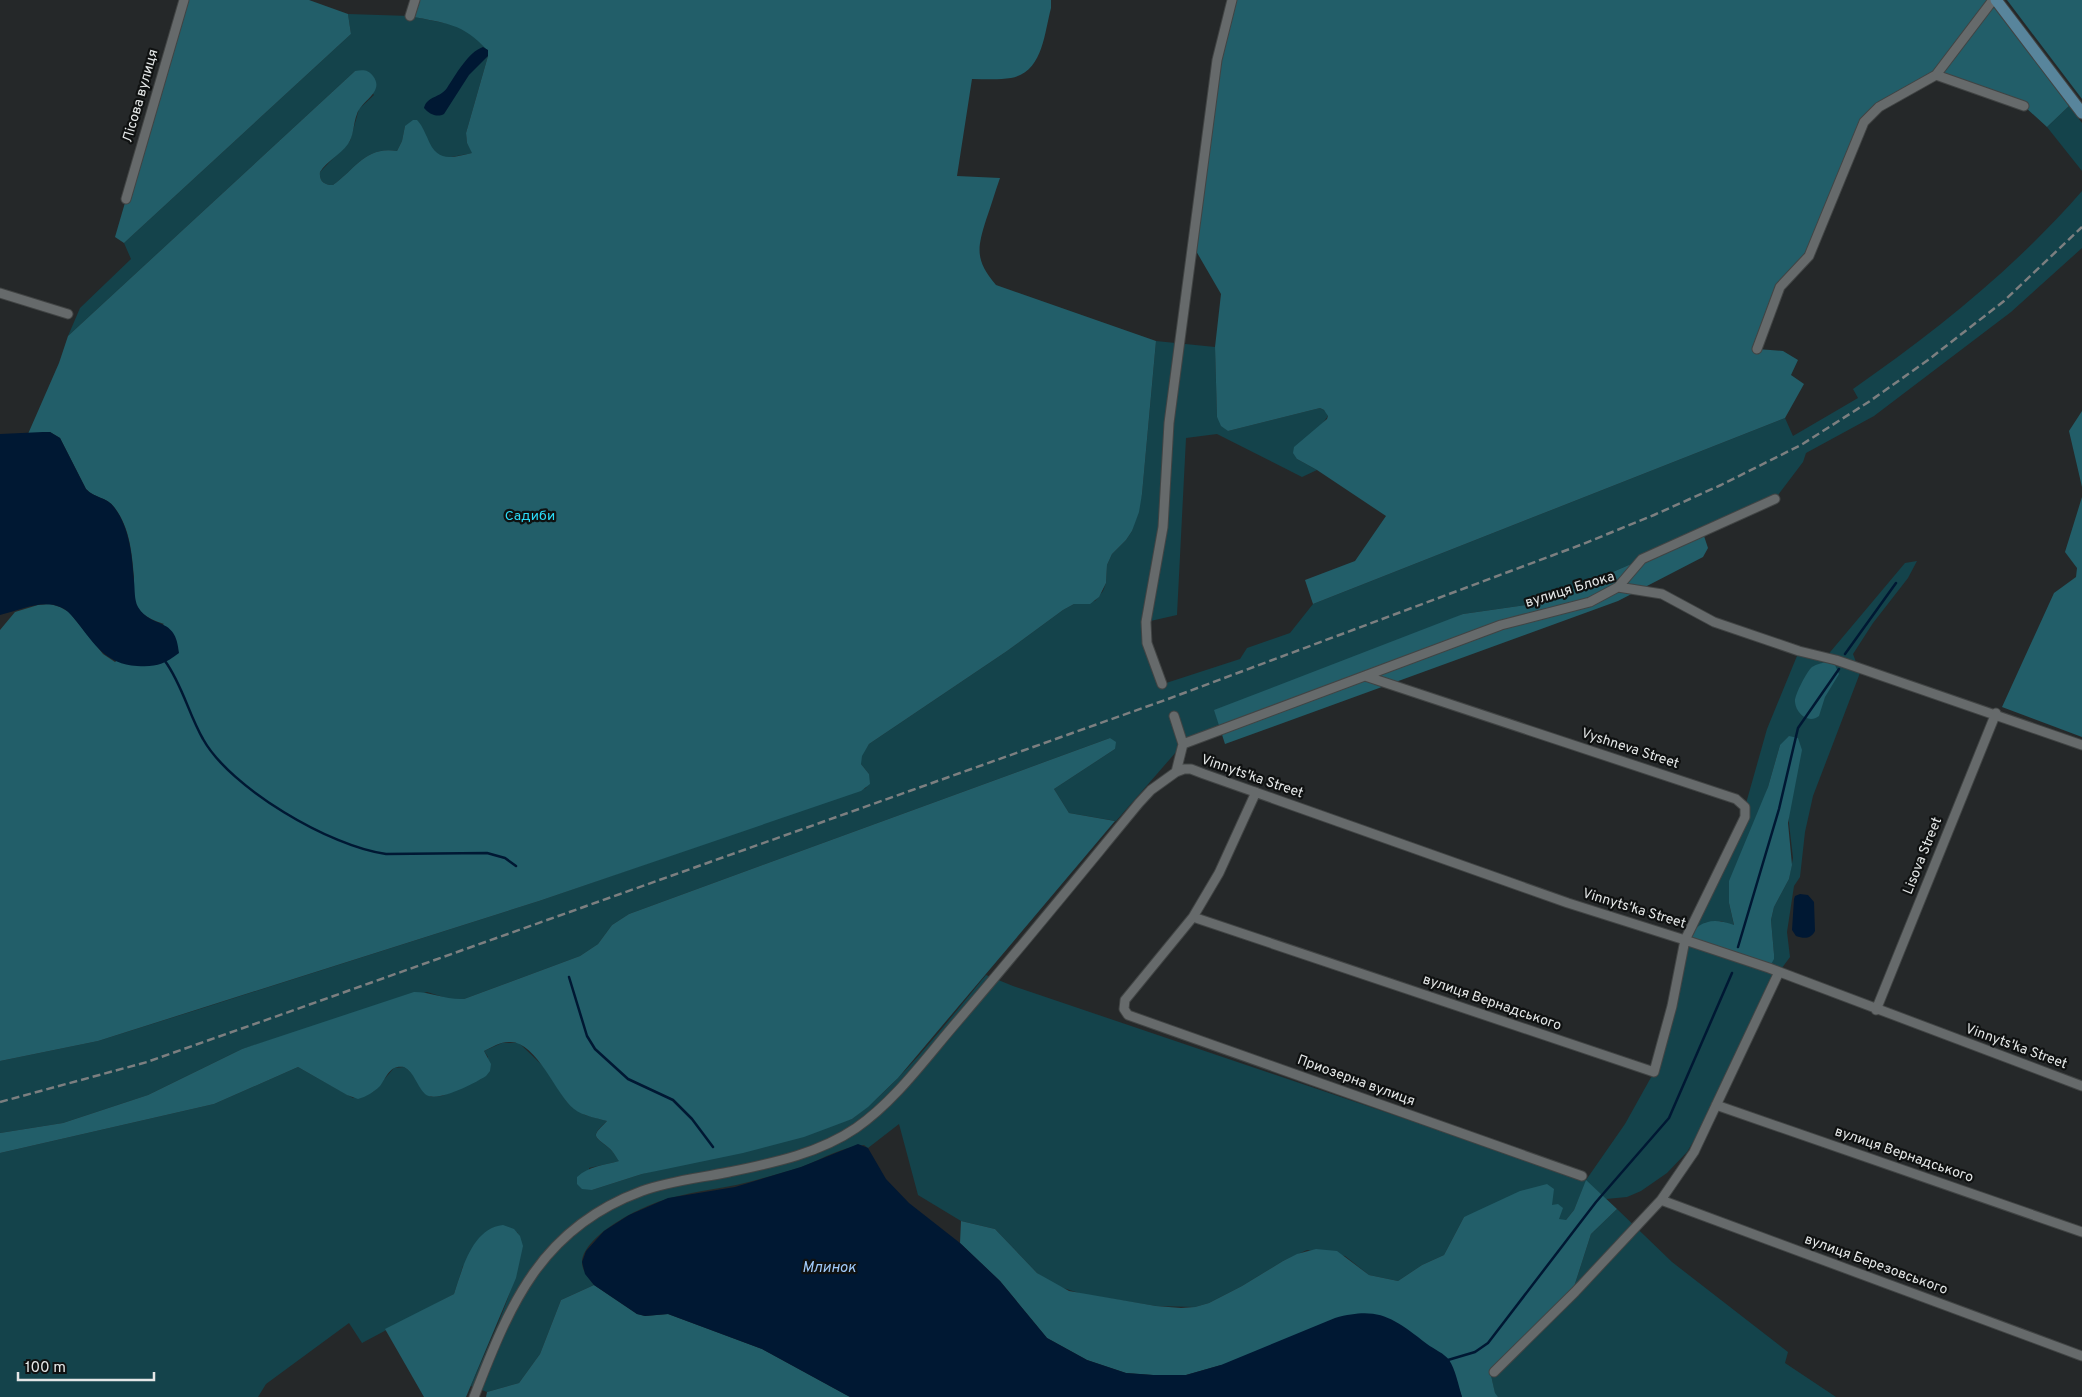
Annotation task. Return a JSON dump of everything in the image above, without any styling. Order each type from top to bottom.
[{"type":"main road","points":[[1996,0],[2082,113]]},
{"type":"street","name":"Лісова вулиця","points":[[126,199],[184,0]]},
{"type":"street","points":[[410,16],[415,0]]},
{"type":"street","points":[[1162,684],[1147,643],[1146,622],[1163,527],[1169,423],[1214,80],[1232,0]]},
{"type":"street","points":[[1757,349],[1780,288],[1809,256],[1864,122],[1880,107],[1936,74],[1992,0]]},
{"type":"street","points":[[1936,74],[2024,106]]},
{"type":"street","points":[[0,293],[68,314]]},
{"type":"street","points":[[1618,587],[1642,559],[1775,499]]},
{"type":"street","name":"вулиця Блока","points":[[1182,744],[1501,625],[1590,602],[1618,587],[1662,594],[1714,622],[1996,713],[2082,745]]},
{"type":"street","name":"Vyshneva Street","points":[[1365,676],[1736,799],[1745,807],[1745,817],[1685,940]]},
{"type":"street","name":"Lisova Street","points":[[1876,1010],[1996,713]]},
{"type":"street","points":[[474,1397],[495,1343],[516,1300],[543,1259],[566,1235],[601,1210],[642,1191],[797,1156],[827,1144],[856,1128],[878,1110],[999,974],[1138,803],[1151,790],[1176,772],[1182,744],[1174,716]]},
{"type":"street","name":"Vinnyts'ka Street","points":[[1176,772],[1191,769],[1568,903],[1779,972],[2082,1086]]},
{"type":"street","points":[[1193,917],[1218,872],[1256,792]]},
{"type":"street","name":"вулиця Вернадського","points":[[1193,917],[1654,1072],[1672,1006],[1685,940]]},
{"type":"street","name":"Приозерна вулиця","points":[[1193,917],[1124,1000],[1124,1009],[1128,1015],[1582,1176]]},
{"type":"street","points":[[1494,1372],[1575,1292],[1661,1200],[1694,1152],[1779,972]]},
{"type":"street","name":"вулиця Вернадського","points":[[1716,1105],[2082,1232]]},
{"type":"street","name":"вулиця Березовського","points":[[1661,1200],[2082,1356]]},
{"type":"shaded area","points":[[348,14],[410,16],[454,25],[463,28],[488,50],[488,56],[466,133],[467,143],[473,153],[443,157],[327,212],[412,139],[405,126],[402,141],[397,151],[386,150],[369,155],[333,185],[323,182],[320,178],[320,172],[350,141],[359,109],[374,95],[355,71],[68,336],[80,308],[131,259],[124,243],[351,34]]},
{"type":"shaded area","points":[[2069,106],[2082,123],[2082,171],[2047,127]]},
{"type":"shaded area","points":[[2082,191],[2082,248],[2011,312],[1874,416],[1806,453],[1803,462],[1775,499],[1703,533],[1541,603],[1463,614],[1223,728],[1183,744],[1116,821],[1069,813],[1054,789],[1115,749],[1110,738],[629,914],[612,925],[598,944],[580,956],[464,999],[453,1000],[427,992],[242,1049],[148,1095],[63,1123],[0,1133],[0,1061],[98,1041],[203,1008],[539,901],[866,788],[869,774],[861,764],[861,756],[869,744],[1007,651],[1063,610],[1074,604],[1095,601],[1103,591],[1106,583],[1107,565],[1112,554],[1132,531],[1142,494],[1156,341],[1215,347],[1217,417],[1228,431],[1320,408],[1327,412],[1328,416],[1297,459],[1317,470],[1302,477],[1217,434],[1186,438],[1177,615],[1146,622],[1163,684],[1240,659],[1247,648],[1290,633],[1313,604],[1785,418],[1793,436],[1858,398],[1853,389],[1974,297],[2030,246]]},
{"type":"shaded area","points":[[1917,561],[1908,578],[1873,623],[1853,654],[1860,673],[1813,796],[1805,832],[1800,877],[1794,886],[1787,932],[1790,957],[1779,972],[1717,1102],[1687,1152],[1667,1173],[1641,1191],[1627,1197],[1606,1199],[1586,1181],[1574,1210],[1566,1220],[1559,1220],[1552,1205],[1464,1217],[1444,1255],[1422,1265],[1398,1281],[1369,1275],[1345,1256],[1307,1250],[1283,1261],[1242,1286],[1209,1303],[1195,1307],[1156,1306],[1082,1294],[1057,1286],[1037,1273],[995,1229],[961,1221],[918,1195],[899,1124],[868,1148],[864,1145],[848,1148],[782,1173],[749,1182],[667,1199],[644,1207],[617,1222],[593,1241],[585,1252],[582,1265],[594,1285],[561,1300],[540,1354],[519,1383],[487,1392],[471,1386],[513,1283],[519,1262],[520,1244],[517,1232],[463,1266],[454,1294],[362,1343],[349,1323],[266,1384],[258,1397],[0,1397],[0,1153],[214,1104],[298,1067],[353,1098],[373,1092],[394,1068],[404,1067],[431,1097],[442,1096],[481,1079],[488,1057],[484,1051],[502,1043],[519,1043],[543,1066],[567,1102],[576,1110],[585,1115],[607,1121],[598,1130],[596,1136],[620,1161],[589,1168],[592,1190],[642,1174],[852,1119],[871,1104],[906,1069],[986,975],[1013,986],[1586,1180],[1625,1124],[1654,1072],[1685,940],[1745,807],[1767,729],[1799,651],[1826,657],[1905,563]],"holes":[[[1780,745],[1793,858],[1789,879],[1774,907],[1771,920],[1774,954],[1704,923],[1721,921],[1734,926],[1729,903]]]},
{"type":"shaded area","points":[[1617,1209],[1672,1262],[1788,1352],[1785,1363],[1836,1397],[1498,1397],[1495,1394],[1490,1371],[1573,1290],[1591,1234]]},
{"type":"green space","points":[[184,0],[309,0],[348,14],[351,34],[124,243],[115,237]]},
{"type":"green space","name":"Садиби","points":[[415,0],[1051,0],[1044,40],[1036,60],[1030,68],[1022,74],[1011,78],[972,79],[957,176],[1000,178],[983,230],[980,247],[981,261],[996,285],[1156,341],[1142,494],[1139,512],[1132,531],[1112,554],[1107,565],[1106,583],[1099,597],[1090,604],[1074,604],[1063,610],[1007,651],[869,744],[862,756],[861,764],[869,774],[870,784],[861,791],[539,901],[98,1041],[0,1061],[0,630],[15,612],[38,605],[50,604],[69,612],[103,654],[115,662],[164,624],[146,616],[136,605],[131,550],[127,532],[114,507],[108,501],[86,489],[60,438],[50,432],[28,434],[59,363],[68,336],[355,71],[367,71],[373,76],[376,82],[375,91],[357,114],[348,144],[320,172],[320,178],[325,183],[333,185],[369,155],[386,150],[397,151],[402,141],[405,126],[413,120],[419,122],[431,145],[440,155],[451,157],[472,153],[467,143],[466,133],[488,51],[479,41],[461,29],[444,23],[410,16]]},
{"type":"green space","points":[[1232,0],[1989,0],[2069,106],[2047,127],[2024,106],[1936,75],[1872,113],[1809,256],[1785,281],[1757,349],[1783,351],[1798,360],[1791,375],[1804,384],[1785,418],[1313,604],[1305,580],[1355,561],[1386,516],[1317,470],[1297,459],[1293,453],[1294,447],[1327,419],[1328,416],[1324,410],[1320,408],[1228,431],[1221,426],[1217,417],[1215,347],[1221,294],[1192,244],[1217,60]]},
{"type":"green space","points":[[2007,0],[2082,0],[2082,99]]},
{"type":"green space","points":[[2082,411],[2082,487],[2069,431]]},
{"type":"green space","points":[[2082,497],[2082,737],[2002,707],[2054,593],[2076,577],[2077,568],[2065,552]]},
{"type":"green space","points":[[1703,533],[1708,548],[1703,557],[1618,601],[1225,744],[1214,710],[1463,614],[1541,603]]},
{"type":"green space","points":[[1827,662],[1835,665],[1839,674],[1825,697],[1819,716],[1811,719],[1807,718],[1800,714],[1795,699],[1810,669],[1818,664]]},
{"type":"green space","points":[[1789,736],[1798,738],[1802,750],[1788,823],[1792,865],[1789,879],[1774,907],[1771,920],[1774,959],[1769,968],[1685,940],[1706,922],[1719,921],[1734,925],[1729,903],[1729,881],[1768,787],[1780,745]]},
{"type":"green space","points":[[1110,738],[1116,742],[1115,749],[1054,789],[1069,813],[1115,821],[898,1078],[868,1107],[852,1119],[804,1137],[743,1153],[642,1174],[592,1190],[582,1189],[577,1184],[577,1177],[582,1173],[597,1166],[619,1161],[612,1151],[596,1136],[598,1130],[607,1121],[585,1115],[574,1109],[537,1059],[528,1050],[519,1044],[506,1042],[484,1051],[491,1064],[490,1071],[486,1076],[446,1095],[430,1096],[425,1094],[411,1072],[404,1067],[399,1067],[389,1072],[375,1090],[367,1096],[358,1099],[347,1095],[298,1067],[214,1104],[0,1153],[0,1133],[63,1123],[148,1095],[242,1049],[414,992],[464,999],[580,956],[598,944],[612,925],[629,914]]},
{"type":"green space","points":[[1586,1180],[1617,1209],[1591,1234],[1573,1290],[1490,1371],[1495,1393],[1498,1397],[1462,1397],[1449,1360],[1221,1365],[1186,1375],[1126,1373],[1087,1360],[1047,1338],[1000,1281],[960,1243],[961,1221],[995,1229],[1037,1273],[1069,1291],[1156,1306],[1195,1307],[1209,1303],[1242,1286],[1297,1254],[1316,1249],[1337,1251],[1369,1275],[1398,1281],[1422,1265],[1444,1255],[1464,1217],[1520,1191],[1547,1184],[1554,1189],[1552,1205],[1558,1204],[1563,1208],[1559,1219],[1566,1220],[1574,1210]]},
{"type":"green space","points":[[503,1225],[514,1229],[520,1236],[523,1246],[516,1278],[466,1397],[424,1397],[385,1329],[454,1294],[465,1262],[476,1242],[492,1228]]},
{"type":"green space","points":[[594,1285],[637,1314],[645,1316],[668,1314],[762,1349],[850,1397],[486,1397],[487,1392],[519,1383],[540,1354],[561,1300]]},
{"type":"water","points":[[483,47],[488,50],[488,56],[469,75],[444,114],[431,114],[426,110],[424,108],[428,101],[444,91],[467,59]]},
{"type":"water","points":[[50,432],[60,438],[86,489],[111,504],[124,524],[129,542],[135,598],[138,607],[150,619],[168,628],[177,641],[179,653],[168,660],[149,666],[117,662],[96,646],[68,611],[53,605],[30,606],[0,615],[0,434]]},
{"type":"water","points":[[1800,894],[1808,895],[1814,902],[1815,931],[1807,938],[1796,936],[1792,930],[1794,899],[1795,896]]},
{"type":"water","name":"Млинок","points":[[858,1144],[868,1148],[886,1179],[909,1203],[960,1243],[1000,1281],[1047,1338],[1087,1360],[1126,1373],[1186,1375],[1221,1365],[1335,1318],[1363,1313],[1374,1314],[1395,1321],[1447,1358],[1457,1378],[1462,1397],[850,1397],[762,1349],[668,1314],[645,1316],[637,1314],[594,1285],[585,1274],[582,1262],[586,1251],[604,1231],[629,1215],[668,1198],[735,1187],[801,1167]]},
{"type":"waterway","points":[[1845,654],[1896,583]]},
{"type":"waterway","points":[[165,661],[176,680],[198,730],[216,758],[235,777],[284,812],[338,840],[363,849],[386,854],[487,853],[505,858],[516,866]]},
{"type":"waterway","points":[[1738,947],[1779,809],[1798,728],[1839,669]]},
{"type":"waterway","points":[[1448,1360],[1475,1352],[1488,1343],[1596,1202],[1669,1118],[1732,973]]},
{"type":"waterway","points":[[569,977],[587,1036],[595,1049],[628,1079],[673,1100],[692,1119],[713,1147]]},
{"type":"railway","points":[[0,1102],[147,1062],[297,1009],[1168,699],[1583,544],[1654,515],[1721,485],[1801,445],[1870,401],[1928,360],[2004,301],[2082,227]]}]
